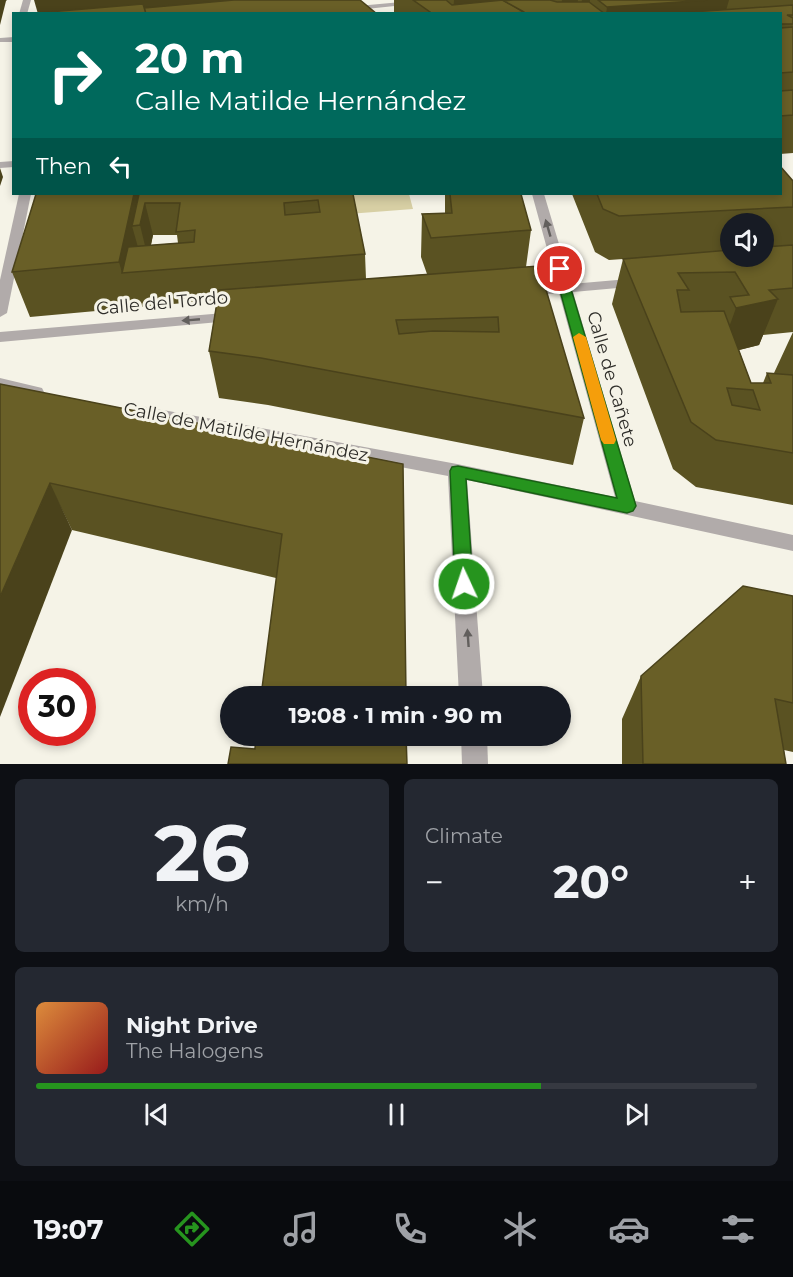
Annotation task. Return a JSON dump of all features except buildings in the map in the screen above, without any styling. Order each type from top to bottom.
[{"type":"street","points":[[337,10],[448,0]]},
{"type":"street","points":[[359,8],[364,12]]},
{"type":"street","points":[[0,313],[25,195]]},
{"type":"street","name":"Calle de Cañete","points":[[538,195],[627,506]]},
{"type":"street","points":[[510,293],[656,281]]},
{"type":"street","name":"Calle del Tordo","points":[[0,337],[248,316]]},
{"type":"street","points":[[0,384],[50,395]]},
{"type":"street","name":"Calle de Matilde Hernández","points":[[120,408],[458,471],[793,543]]},
{"type":"street","points":[[458,471],[470,686]]},
{"type":"street","points":[[474,746],[475,764]]},
{"type":"shaded area","points":[[165,195],[409,195],[413,209],[206,225]]},
{"type":"slow traffic","points":[[579,337],[609,440]]},
{"type":"route","points":[[464,584],[458,471],[627,506],[560,269]]}]
